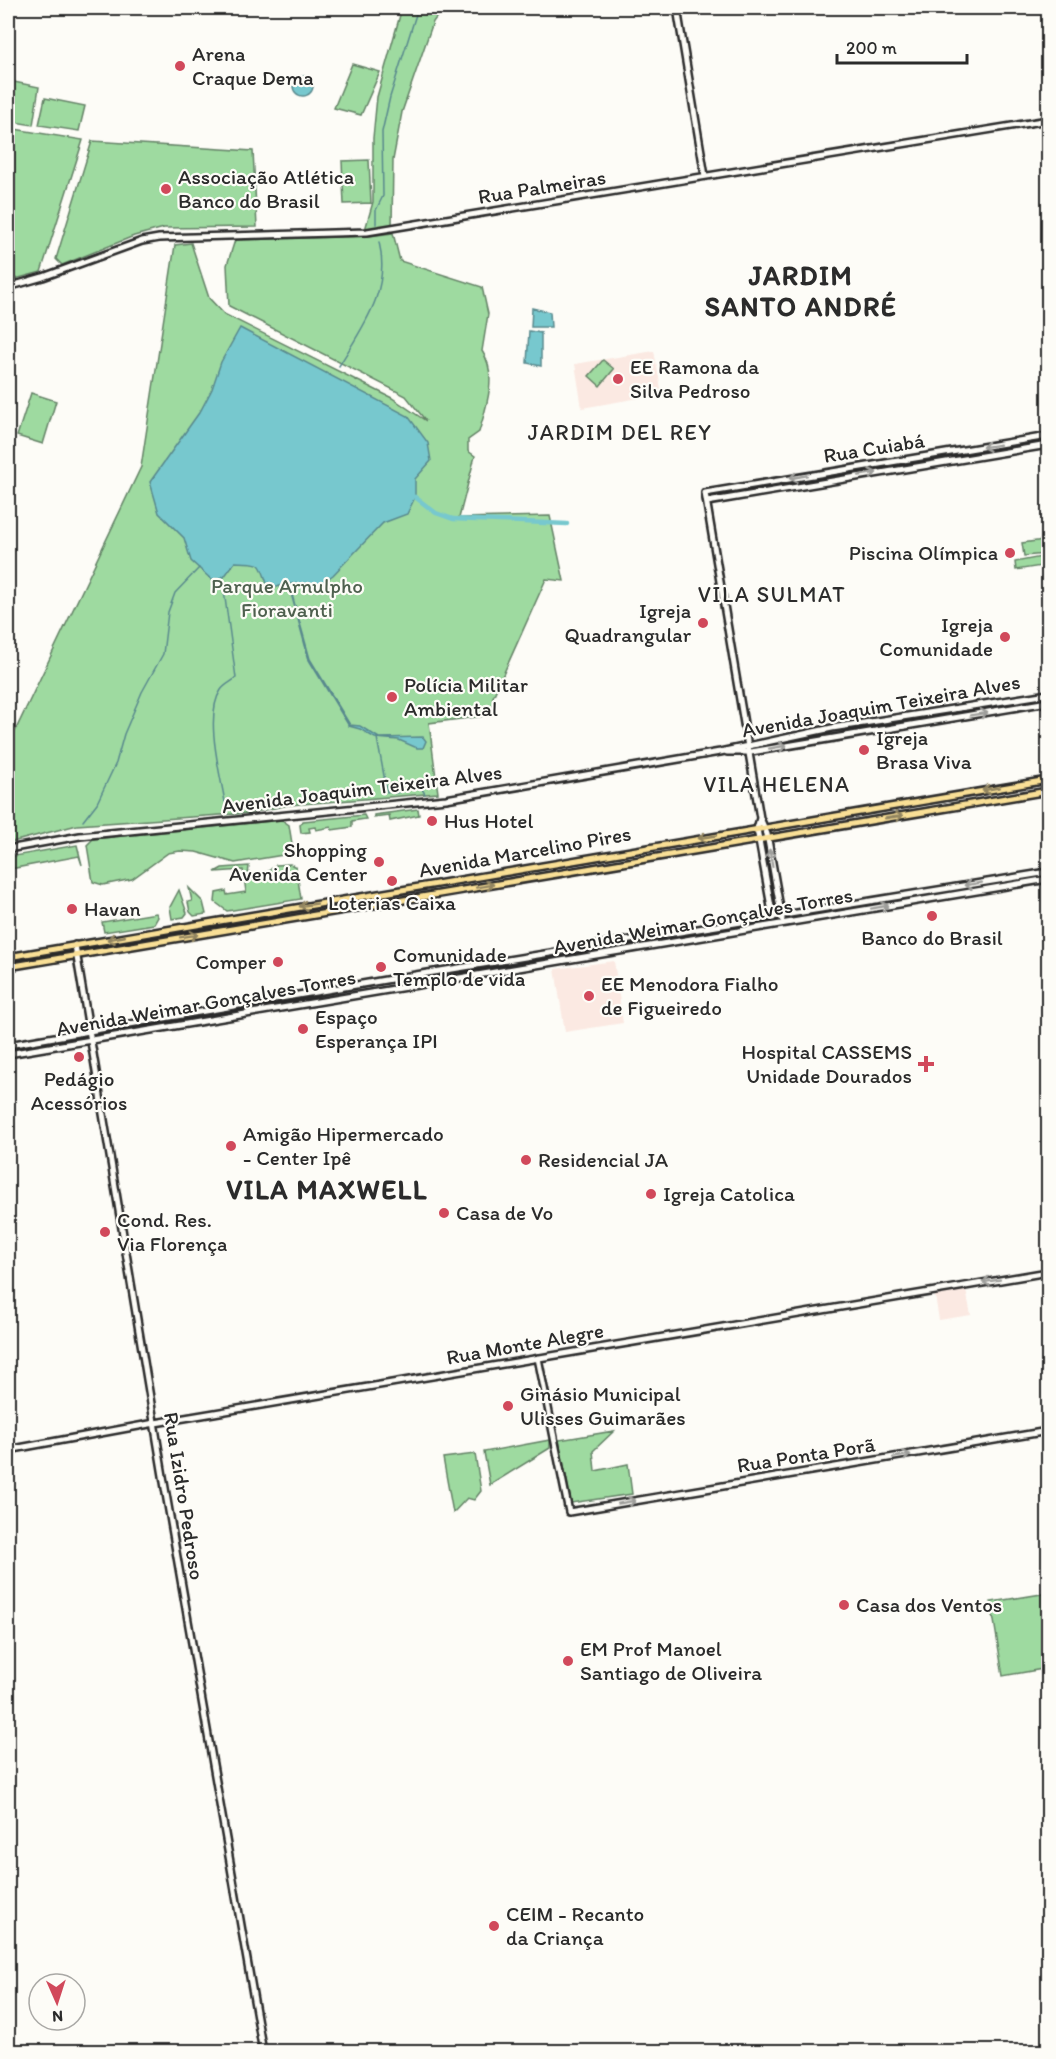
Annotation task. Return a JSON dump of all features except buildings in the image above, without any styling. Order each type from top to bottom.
[{"type":"main road","name":"Avenida Marcelino Pires","points":[[8,957],[1048,780]]},
{"type":"main road","name":"Avenida Marcelino Pires","points":[[8,967],[1048,791]]},
{"type":"main road","points":[[606,854],[607,865]]},
{"type":"main road","points":[[532,867],[534,878]]},
{"type":"main road","points":[[230,918],[231,929]]},
{"type":"street","points":[[677,8],[705,176]]},
{"type":"street","name":"Rua Palmeiras","points":[[8,287],[43,277],[126,246],[159,238],[367,232],[1048,120]]},
{"type":"street","name":"Rua Cuiabá","points":[[1048,436],[705,493],[707,502],[1048,445]]},
{"type":"street","points":[[707,502],[751,752],[760,818],[768,839],[783,924]]},
{"type":"street","name":"Avenida Joaquim Teixeira Alves","points":[[8,849],[80,836],[422,802],[720,752],[832,728],[922,716],[1048,694]]},
{"type":"street","name":"Avenida Joaquim Teixeira Alves","points":[[720,752],[751,752],[1048,702]]},
{"type":"street","points":[[760,818],[757,828],[774,926]]},
{"type":"street","name":"Avenida Weimar Gonçalves Torres","points":[[8,1045],[1048,872]]},
{"type":"street","points":[[766,879],[775,877]]},
{"type":"street","name":"Avenida Weimar Gonçalves Torres","points":[[8,1054],[1048,879]]},
{"type":"street","name":"Rua Izidro Pedroso","points":[[75,945],[263,2052]]},
{"type":"street","name":"Rua Monte Alegre","points":[[8,1450],[155,1423],[1048,1272]]},
{"type":"street","name":"Rua Ponta Porã","points":[[538,1358],[569,1512],[1048,1431]]},
{"type":"shaded area","name":"EE Ramona da Silva Pedroso","points":[[654,351],[662,394],[582,408],[575,364]]},
{"type":"shaded area","name":"EE Menodora Fialho de Figueiredo","points":[[614,961],[623,1023],[565,1032],[555,969]]},
{"type":"shaded area","points":[[966,1290],[971,1315],[939,1320],[935,1296]]},
{"type":"green space","points":[[402,8],[443,8],[433,22],[402,112],[393,160],[392,227],[365,230],[373,202],[373,138],[377,97]]},
{"type":"green space","points":[[352,64],[380,72],[361,115],[334,108]]},
{"type":"green space","points":[[14,82],[39,87],[33,125],[8,121]]},
{"type":"green space","points":[[45,98],[85,106],[79,131],[39,125]]},
{"type":"green space","points":[[8,128],[83,140],[41,272],[8,281]]},
{"type":"green space","name":"Associação Atlética Banco do Brasil","points":[[92,141],[253,151],[257,227],[164,228],[134,236],[62,265],[56,259]]},
{"type":"green space","points":[[369,160],[371,203],[344,204],[342,161]]},
{"type":"green space","name":"Parque Arnulpho Fioravanti","points":[[393,233],[400,261],[482,287],[488,314],[482,351],[489,370],[489,391],[479,432],[468,440],[468,451],[475,456],[459,518],[550,516],[564,581],[546,579],[493,697],[492,715],[429,723],[438,793],[289,805],[249,813],[77,825],[8,843],[8,746],[141,467],[175,245],[191,243],[209,298],[224,314],[392,398],[426,421],[406,396],[229,306],[227,265],[235,240],[369,236]]},
{"type":"green space","points":[[603,360],[614,369],[600,386],[589,376]]},
{"type":"green space","points":[[31,393],[56,401],[43,444],[17,436]]},
{"type":"green space","points":[[1044,540],[1046,554],[1024,556],[1022,543]]},
{"type":"green space","points":[[1046,556],[1048,565],[1016,570],[1015,562]]},
{"type":"green space","points":[[418,809],[419,815],[390,821],[389,815],[374,817],[374,815]]},
{"type":"green space","points":[[364,815],[366,819],[352,821],[352,827],[316,830],[315,827],[309,828],[310,832],[301,833],[300,825],[303,821]]},
{"type":"green space","points":[[282,820],[289,825],[293,850],[289,854],[235,863],[196,852],[180,851],[168,853],[132,879],[103,885],[93,882],[87,845],[93,839]]},
{"type":"green space","points":[[77,845],[82,865],[79,856],[10,869],[8,857]]},
{"type":"green space","points":[[290,864],[296,867],[301,899],[227,911],[215,902],[216,893],[226,891],[227,895],[246,892],[243,870],[215,872],[222,868],[249,866],[248,876],[266,873],[276,865]]},
{"type":"green space","points":[[189,888],[203,902],[206,914],[194,916],[190,912],[188,902],[192,901]]},
{"type":"green space","points":[[179,890],[187,913],[184,917],[172,919],[170,907]]},
{"type":"green space","points":[[156,913],[158,917],[154,924],[104,932],[102,922]]},
{"type":"green space","points":[[616,945],[616,949],[552,958],[553,956]]},
{"type":"green space","points":[[614,1431],[593,1451],[595,1471],[628,1464],[632,1494],[571,1503],[559,1440]]},
{"type":"green space","points":[[550,1440],[550,1448],[490,1485],[484,1452]]},
{"type":"green space","points":[[475,1454],[481,1491],[474,1500],[467,1498],[453,1513],[443,1458]]},
{"type":"green space","points":[[1048,1593],[1048,1668],[1003,1676],[991,1602]]},
{"type":"water","points":[[303,76],[310,79],[313,86],[310,93],[303,96],[296,93],[293,86],[296,79]]},
{"type":"water","points":[[532,308],[550,312],[551,327],[531,327]]},
{"type":"water","points":[[240,328],[408,416],[428,443],[431,461],[415,479],[415,497],[407,514],[383,523],[333,575],[321,583],[289,584],[310,659],[350,725],[360,726],[379,738],[423,737],[426,741],[423,748],[417,748],[399,740],[375,738],[360,729],[349,726],[309,660],[292,597],[285,584],[272,589],[268,587],[261,567],[255,563],[235,562],[224,577],[212,580],[191,561],[184,538],[159,513],[150,482],[201,410],[212,389],[221,362]]},
{"type":"water","points":[[529,331],[541,333],[541,366],[527,363]]},
{"type":"waterway","points":[[376,224],[376,210],[383,196],[382,132],[390,97],[418,8]]},
{"type":"waterway","points":[[339,366],[365,322],[378,292],[382,260],[379,242]]},
{"type":"waterway","points":[[415,497],[436,513],[453,519],[567,524]]},
{"type":"waterway","points":[[83,821],[97,803],[116,763],[124,734],[142,692],[163,654],[168,612],[175,593],[199,568]]},
{"type":"waterway","points":[[222,576],[236,678],[221,690],[214,714],[213,729],[225,802]]},
{"type":"waterway","points":[[377,738],[387,792],[396,793],[419,784],[425,794]]},
{"type":"place","name":"Arena Craque Dema","points":[[180,66]]},
{"type":"place","name":"Associação Atlética Banco do Brasil","points":[[166,189]]},
{"type":"place","name":"EE Ramona da Silva Pedroso","points":[[618,379]]},
{"type":"place","name":"Piscina Olímpica","points":[[1010,553]]},
{"type":"place","name":"Igreja Quadrangular","points":[[703,623]]},
{"type":"place","name":"Igreja Comunidade","points":[[1005,637]]},
{"type":"place","name":"Polícia Militar Ambiental","points":[[392,697]]},
{"type":"place","name":"Igreja Brasa Viva","points":[[864,750]]},
{"type":"place","name":"Hus Hotel","points":[[432,821]]},
{"type":"place","name":"Shopping Avenida Center","points":[[379,862]]},
{"type":"place","name":"Loterias Caixa","points":[[392,881]]},
{"type":"place","name":"Havan","points":[[72,909]]},
{"type":"place","name":"Banco do Brasil","points":[[932,916]]},
{"type":"place","name":"Comper","points":[[278,962]]},
{"type":"place","name":"Comunidade Templo de vida","points":[[381,967]]},
{"type":"place","name":"EE Menodora Fialho de Figueiredo","points":[[589,996]]},
{"type":"place","name":"Espaço Esperança IPI","points":[[303,1029]]},
{"type":"place","name":"Pedágio Acessórios","points":[[79,1057]]},
{"type":"place","name":"Hospital CASSEMS Unidade Dourados","points":[[926,1064]]},
{"type":"place","name":"Amigão Hipermercado - Center Ipê","points":[[231,1146]]},
{"type":"place","name":"Residencial JA","points":[[526,1160]]},
{"type":"place","name":"Igreja Catolica","points":[[651,1194]]},
{"type":"place","name":"Casa de Vo","points":[[444,1213]]},
{"type":"place","name":"Cond. Res. Via Florença","points":[[105,1232]]},
{"type":"place","name":"Ginásio Municipal Ulisses Guimarães","points":[[508,1406]]},
{"type":"place","name":"Casa dos Ventos","points":[[844,1605]]},
{"type":"place","name":"EM Prof Manoel Santiago de Oliveira","points":[[568,1661]]},
{"type":"place","name":"CEIM - Recanto da Criança","points":[[494,1926]]},
{"type":"district","name":"JARDIM SANTO ANDRÉ","points":[[801,292]]},
{"type":"district","name":"JARDIM DEL REY","points":[[620,432]]},
{"type":"district","name":"VILA SULMAT","points":[[772,594]]},
{"type":"district","name":"VILA HELENA","points":[[777,784]]},
{"type":"district","name":"VILA MAXWELL","points":[[327,1190]]}]
